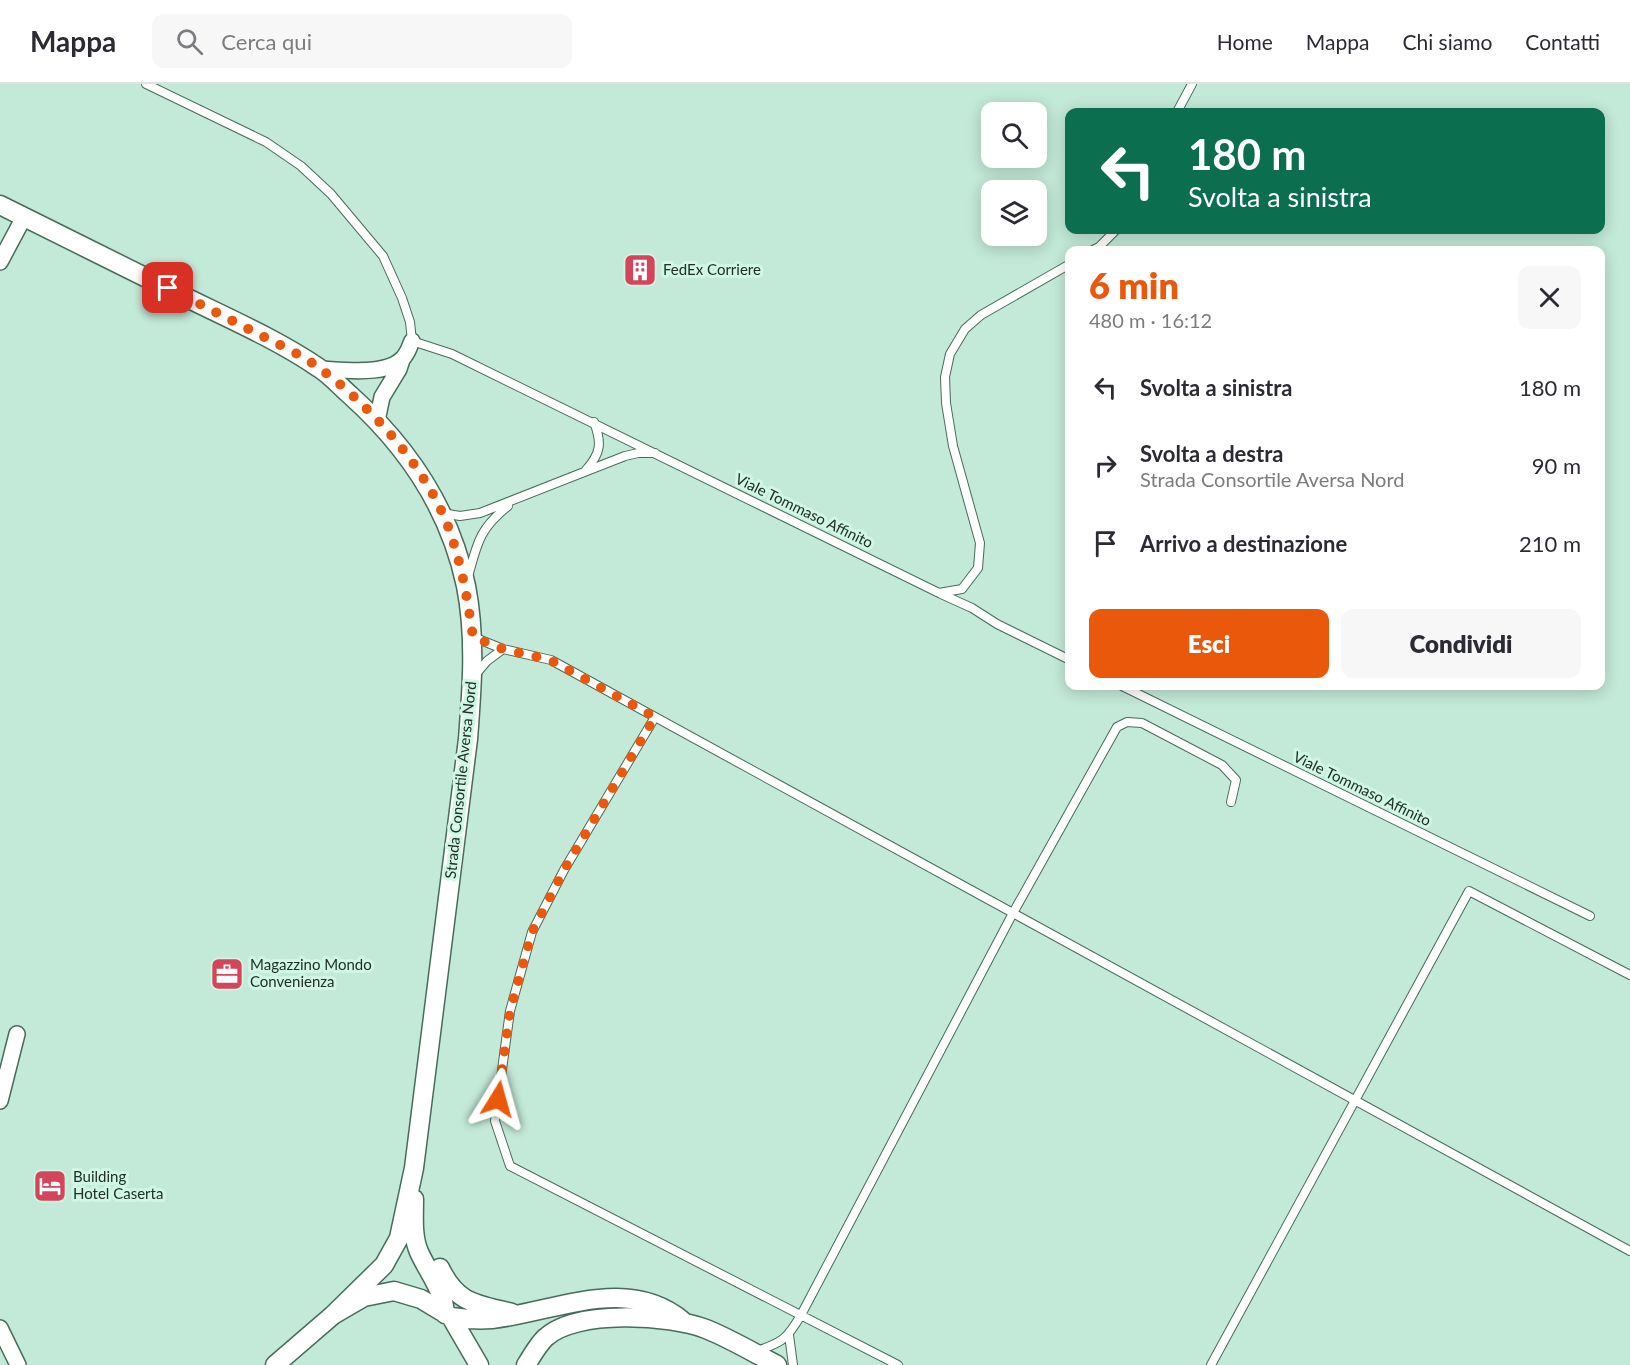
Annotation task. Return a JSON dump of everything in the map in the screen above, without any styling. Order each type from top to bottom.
[{"type":"street","name":"Strada Consortile Aversa Nord","points":[[0,205],[209,309],[321,369],[378,420],[405,453],[442,513],[452,536],[466,586],[473,637],[473,678],[468,739],[414,1168],[399,1238],[384,1265],[333,1316]]},
{"type":"street","points":[[0,262],[24,217]]},
{"type":"street","points":[[378,420],[382,397],[412,341]]},
{"type":"street","points":[[321,369],[382,369],[402,360]]},
{"type":"street","points":[[0,1101],[17,1034]]},
{"type":"street","name":"Strada Consortile Aversa Nord","points":[[414,1168],[414,1235],[418,1250],[440,1293],[448,1316]]},
{"type":"street","points":[[415,1225],[426,1240],[453,1290],[469,1302],[516,1314]]},
{"type":"street","points":[[275,1365],[333,1316],[364,1297],[394,1291],[421,1299],[448,1316],[479,1365]]},
{"type":"street","points":[[448,1316],[489,1319],[592,1298],[638,1300],[670,1310],[685,1323]]},
{"type":"street","points":[[526,1365],[546,1337],[567,1326],[590,1320],[630,1317],[685,1323],[707,1329],[777,1365]]},
{"type":"street","points":[[0,1328],[18,1365]]},
{"type":"lane","points":[[146,84],[266,142],[301,166],[331,194],[384,256],[410,322],[412,341]]},
{"type":"lane","points":[[1180,108],[1192,84]]},
{"type":"lane","points":[[1098,246],[1111,234]]},
{"type":"lane","points":[[939,593],[962,589],[978,568],[980,543],[953,446],[946,403],[945,377],[950,354],[964,329],[981,315],[1065,267]]},
{"type":"lane","name":"Viale Tommaso Affinito","points":[[412,341],[452,354],[594,422],[972,608],[998,624],[1065,658]]},
{"type":"lane","points":[[585,471],[597,457],[599,439],[594,422]]},
{"type":"lane","points":[[442,513],[460,516],[480,513],[513,502],[585,471],[638,453],[657,453]]},
{"type":"lane","points":[[466,586],[482,532],[491,520],[513,502]]},
{"type":"lane","points":[[473,637],[503,649],[550,660],[1630,1251]]},
{"type":"lane","points":[[473,678],[487,661],[503,649]]},
{"type":"lane","name":"Viale Tommaso Affinito","points":[[1130,690],[1590,916]]},
{"type":"lane","points":[[655,717],[564,870],[532,932],[510,1011],[495,1121],[510,1166],[898,1365]]},
{"type":"lane","points":[[752,1353],[776,1344],[789,1335],[801,1315],[1013,913],[1117,728],[1127,722],[1142,723],[1222,765],[1236,780],[1231,802]]},
{"type":"lane","points":[[1211,1365],[1470,891],[1630,975]]},
{"type":"lane","points":[[789,1335],[793,1365]]},
{"type":"place","name":"FedEx Corriere","points":[[640,270]]},
{"type":"place","name":"Magazzino Mondo Convenienza","points":[[227,974]]},
{"type":"place","name":"Building Hotel Caserta","points":[[50,1186]]},
{"type":"route","points":[[168,288],[291,351],[321,369],[378,420],[405,453],[442,513],[452,536],[466,586],[473,637],[503,649],[550,660],[655,717],[564,870],[532,932],[510,1011],[498,1099]]}]
